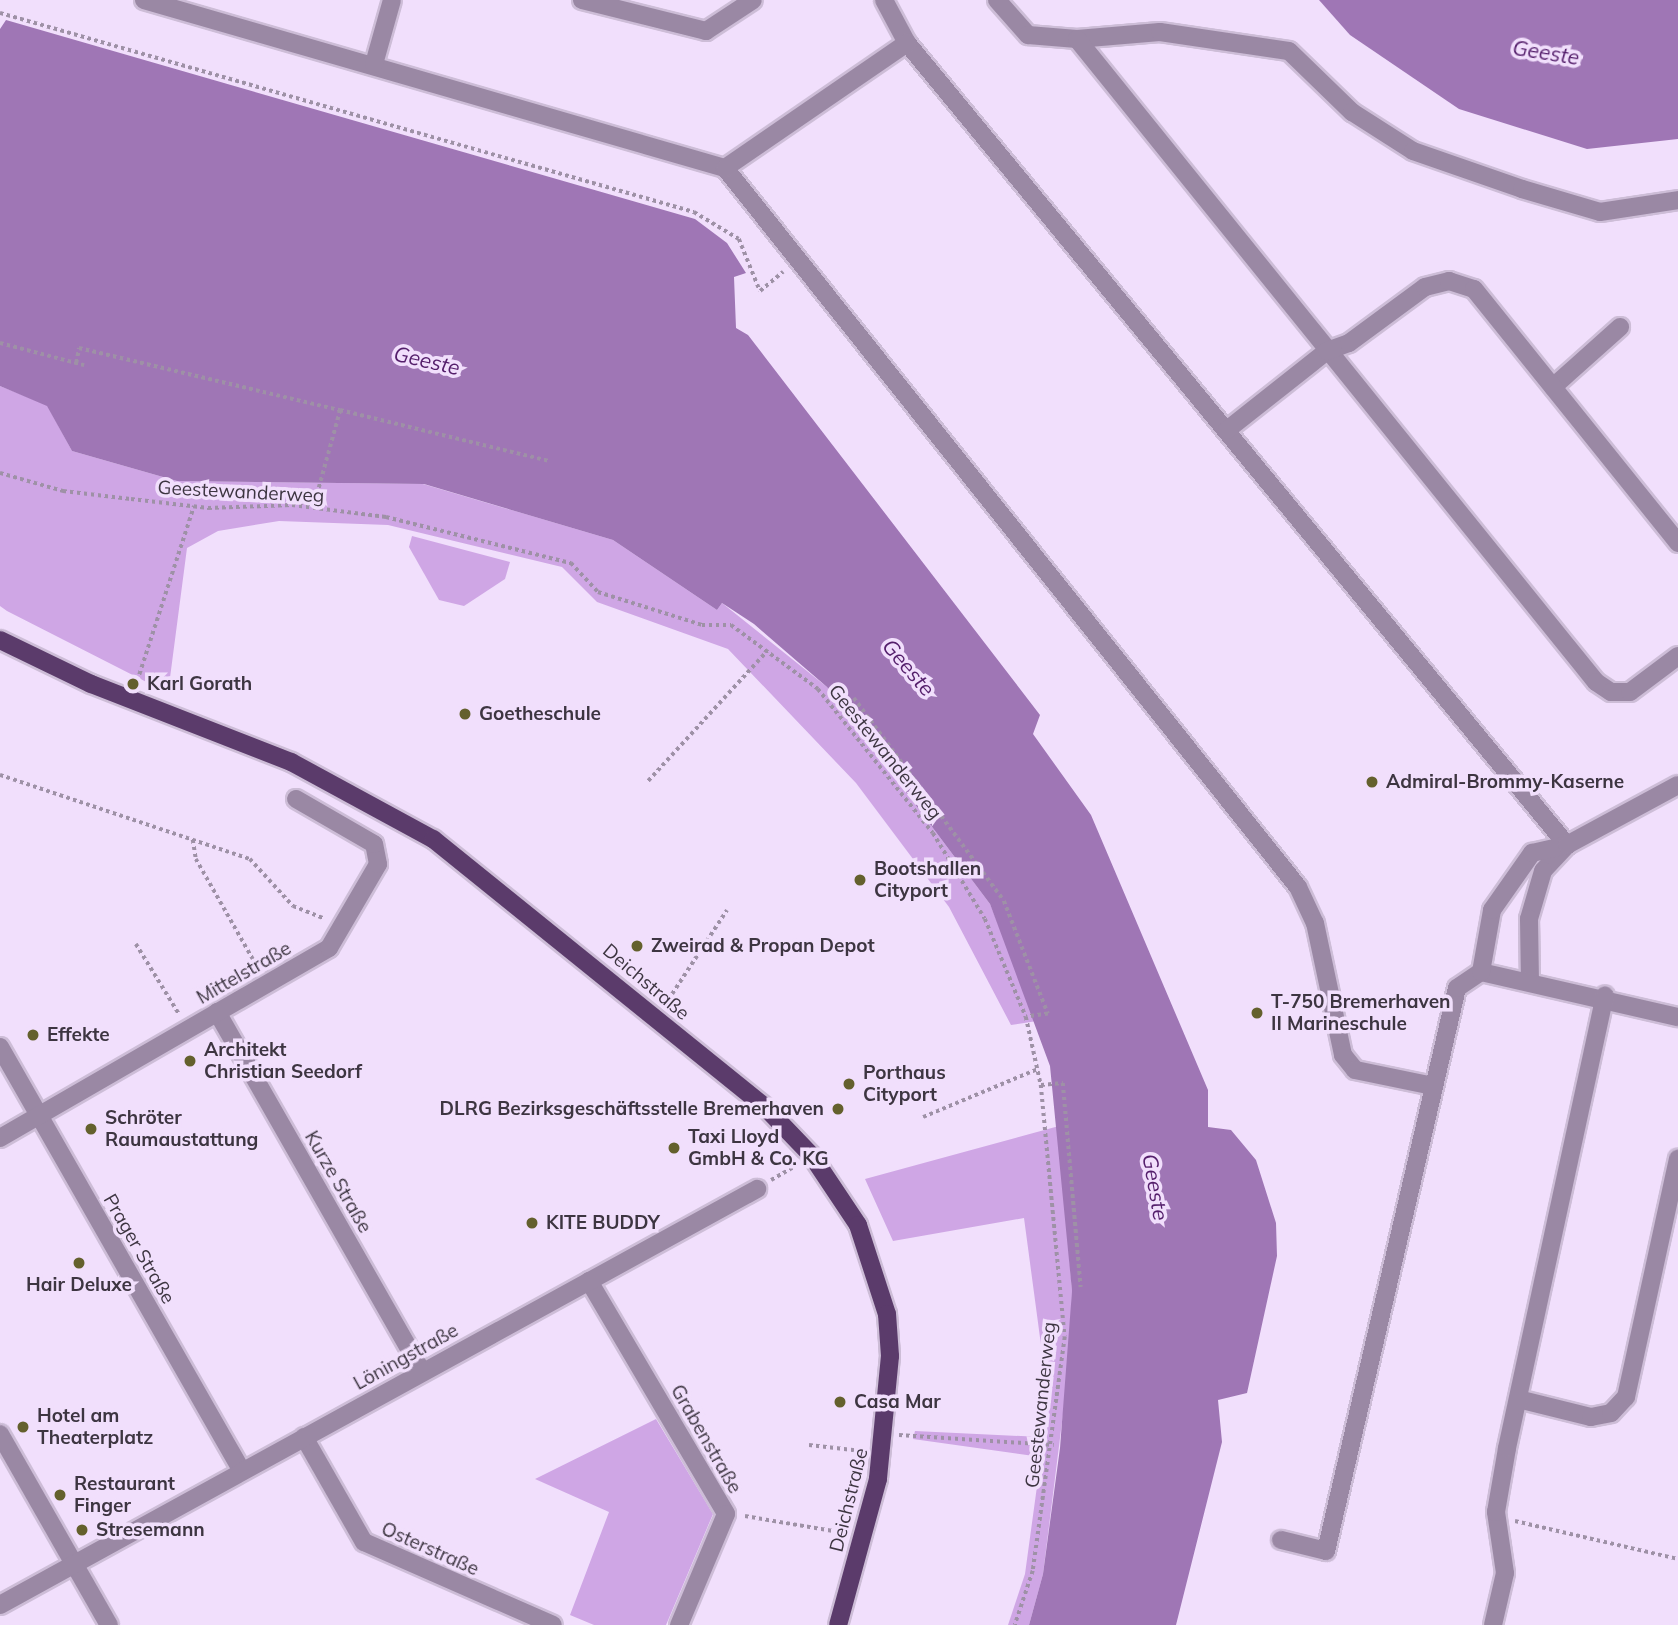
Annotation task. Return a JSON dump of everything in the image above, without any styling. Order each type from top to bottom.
[{"type":"main road","name":"Deichstraße","points":[[0,640],[131,700],[292,762],[433,839],[766,1108],[812,1156],[858,1225],[875,1269],[889,1345],[883,1454],[838,1625]]},
{"type":"street","points":[[144,0],[374,64],[725,168],[1298,887],[1315,923],[1343,1055],[1355,1070],[1433,1086]]},
{"type":"street","points":[[374,64],[392,0]]},
{"type":"street","points":[[582,0],[706,31],[753,0]]},
{"type":"street","points":[[884,0],[907,43],[1567,845]]},
{"type":"street","points":[[997,0],[1028,35],[1077,39],[1160,32],[1289,51],[1352,112],[1413,151],[1600,212],[1678,200]]},
{"type":"street","points":[[1077,39],[1596,682],[1611,692],[1630,692],[1675,665]]},
{"type":"street","points":[[725,168],[907,43]]},
{"type":"street","points":[[1227,430],[1327,351],[1349,343],[1425,287],[1450,281],[1474,289],[1678,543]]},
{"type":"street","points":[[1553,387],[1620,327]]},
{"type":"street","points":[[1481,972],[1492,910],[1532,853],[1567,845],[1678,785]]},
{"type":"street","name":"Mittelstraße","points":[[0,1138],[329,948],[377,864],[374,844],[296,799]]},
{"type":"street","points":[[1530,982],[1529,919],[1543,871],[1567,845]]},
{"type":"street","points":[[1281,1540],[1326,1551],[1457,988],[1481,972],[1605,996],[1678,1017]]},
{"type":"street","points":[[1493,1625],[1506,1573],[1498,1514],[1518,1399],[1605,996]]},
{"type":"street","name":"Kurze Straße","points":[[217,1013],[422,1372]]},
{"type":"street","name":"Prager Straße","points":[[0,1047],[242,1471]]},
{"type":"street","points":[[1518,1399],[1591,1417],[1611,1413],[1626,1397],[1678,1159]]},
{"type":"street","name":"Löningstraße","points":[[0,1605],[757,1189]]},
{"type":"street","name":"Grabenstraße","points":[[589,1281],[726,1514],[679,1625]]},
{"type":"street","points":[[0,1434],[109,1625]]},
{"type":"street","name":"Osterstraße","points":[[304,1437],[364,1542],[553,1625]]},
{"type":"path","points":[[0,13],[694,212],[739,239],[760,291],[798,260]]},
{"type":"path","points":[[0,343],[85,365]]},
{"type":"path","points":[[76,363],[79,348],[550,461]]},
{"type":"path","points":[[313,508],[340,410]]},
{"type":"path","name":"Geestewanderweg","points":[[0,473],[63,491],[194,506],[313,508],[386,517],[571,563],[598,592],[702,625],[731,625],[818,689],[933,833],[985,919],[1026,1017],[1038,1069],[1065,1337],[1054,1444],[1033,1572],[1015,1625]]},
{"type":"path","points":[[131,700],[194,506]]},
{"type":"path","points":[[648,781],[767,651]]},
{"type":"path","points":[[854,698],[1004,901],[1048,1014],[1026,1017]]},
{"type":"path","points":[[0,775],[250,859],[293,906],[342,926]]},
{"type":"path","points":[[193,840],[196,859],[267,984]]},
{"type":"path","points":[[672,993],[727,910]]},
{"type":"path","points":[[136,944],[186,1030]]},
{"type":"path","points":[[923,1117],[1038,1069]]},
{"type":"path","points":[[1041,1086],[1063,1083],[1081,1287]]},
{"type":"path","points":[[775,1178],[795,1166]]},
{"type":"path","points":[[886,1434],[1054,1444]]},
{"type":"path","points":[[809,1445],[883,1454]]},
{"type":"path","points":[[726,1514],[863,1538]]},
{"type":"path","points":[[1498,1514],[1678,1559]]},
{"type":"shaded area","points":[[0,386],[47,405],[72,451],[177,481],[423,484],[613,540],[717,610],[722,603],[827,687],[990,904],[1037,1021],[1011,1025],[949,907],[856,783],[728,649],[597,602],[562,567],[388,525],[279,521],[218,531],[187,548],[168,693],[7,611],[0,606]]},
{"type":"shaded area","points":[[412,536],[510,562],[505,579],[464,606],[439,600],[409,547]]},
{"type":"shaded area","points":[[1059,1126],[1072,1291],[1070,1358],[1043,1574],[1029,1625],[1008,1625],[1025,1574],[1041,1457],[913,1439],[915,1431],[1041,1437],[1041,1345],[1024,1218],[893,1241],[865,1179]]},
{"type":"shaded area","points":[[656,1419],[713,1514],[666,1625],[594,1625],[570,1615],[609,1512],[535,1479]]},
{"type":"water","name":"Geeste","points":[[1319,0],[1678,0],[1678,139],[1587,149],[1459,109],[1350,35]]},
{"type":"water","name":"Geeste","points":[[6,20],[695,219],[727,243],[746,273],[734,277],[736,328],[748,335],[1040,715],[1033,734],[1091,815],[1208,1090],[1208,1127],[1231,1130],[1256,1160],[1276,1223],[1277,1256],[1247,1393],[1218,1400],[1222,1442],[1176,1625],[1029,1625],[1043,1574],[1060,1448],[1072,1291],[1050,1066],[990,904],[827,687],[754,624],[722,603],[717,610],[613,540],[424,484],[177,481],[72,451],[47,406],[0,386],[0,29]]},
{"type":"place","name":"Karl Gorath","points":[[133,684]]},
{"type":"place","name":"Goetheschule","points":[[465,714]]},
{"type":"place","name":"Admiral-Brommy-Kaserne","points":[[1372,782]]},
{"type":"place","name":"Bootshallen Cityport","points":[[860,880]]},
{"type":"place","name":"Zweirad & Propan Depot","points":[[637,946]]},
{"type":"place","name":"T-750 Bremerhaven II Marineschule","points":[[1257,1013]]},
{"type":"place","name":"Effekte","points":[[33,1035]]},
{"type":"place","name":"Architekt Christian Seedorf","points":[[190,1061]]},
{"type":"place","name":"Porthaus Cityport","points":[[849,1084]]},
{"type":"place","name":"DLRG Bezirksgeschäftsstelle Bremerhaven","points":[[838,1109]]},
{"type":"place","name":"Schröter Raumaustattung","points":[[91,1129]]},
{"type":"place","name":"Taxi Lloyd GmbH & Co. KG","points":[[674,1148]]},
{"type":"place","name":"KITE BUDDY","points":[[532,1223]]},
{"type":"place","name":"Hair Deluxe","points":[[79,1263]]},
{"type":"place","name":"Casa Mar","points":[[840,1402]]},
{"type":"place","name":"Hotel am Theaterplatz","points":[[23,1427]]},
{"type":"place","name":"Restaurant Finger","points":[[60,1495]]},
{"type":"place","name":"Stresemann","points":[[82,1530]]}]
